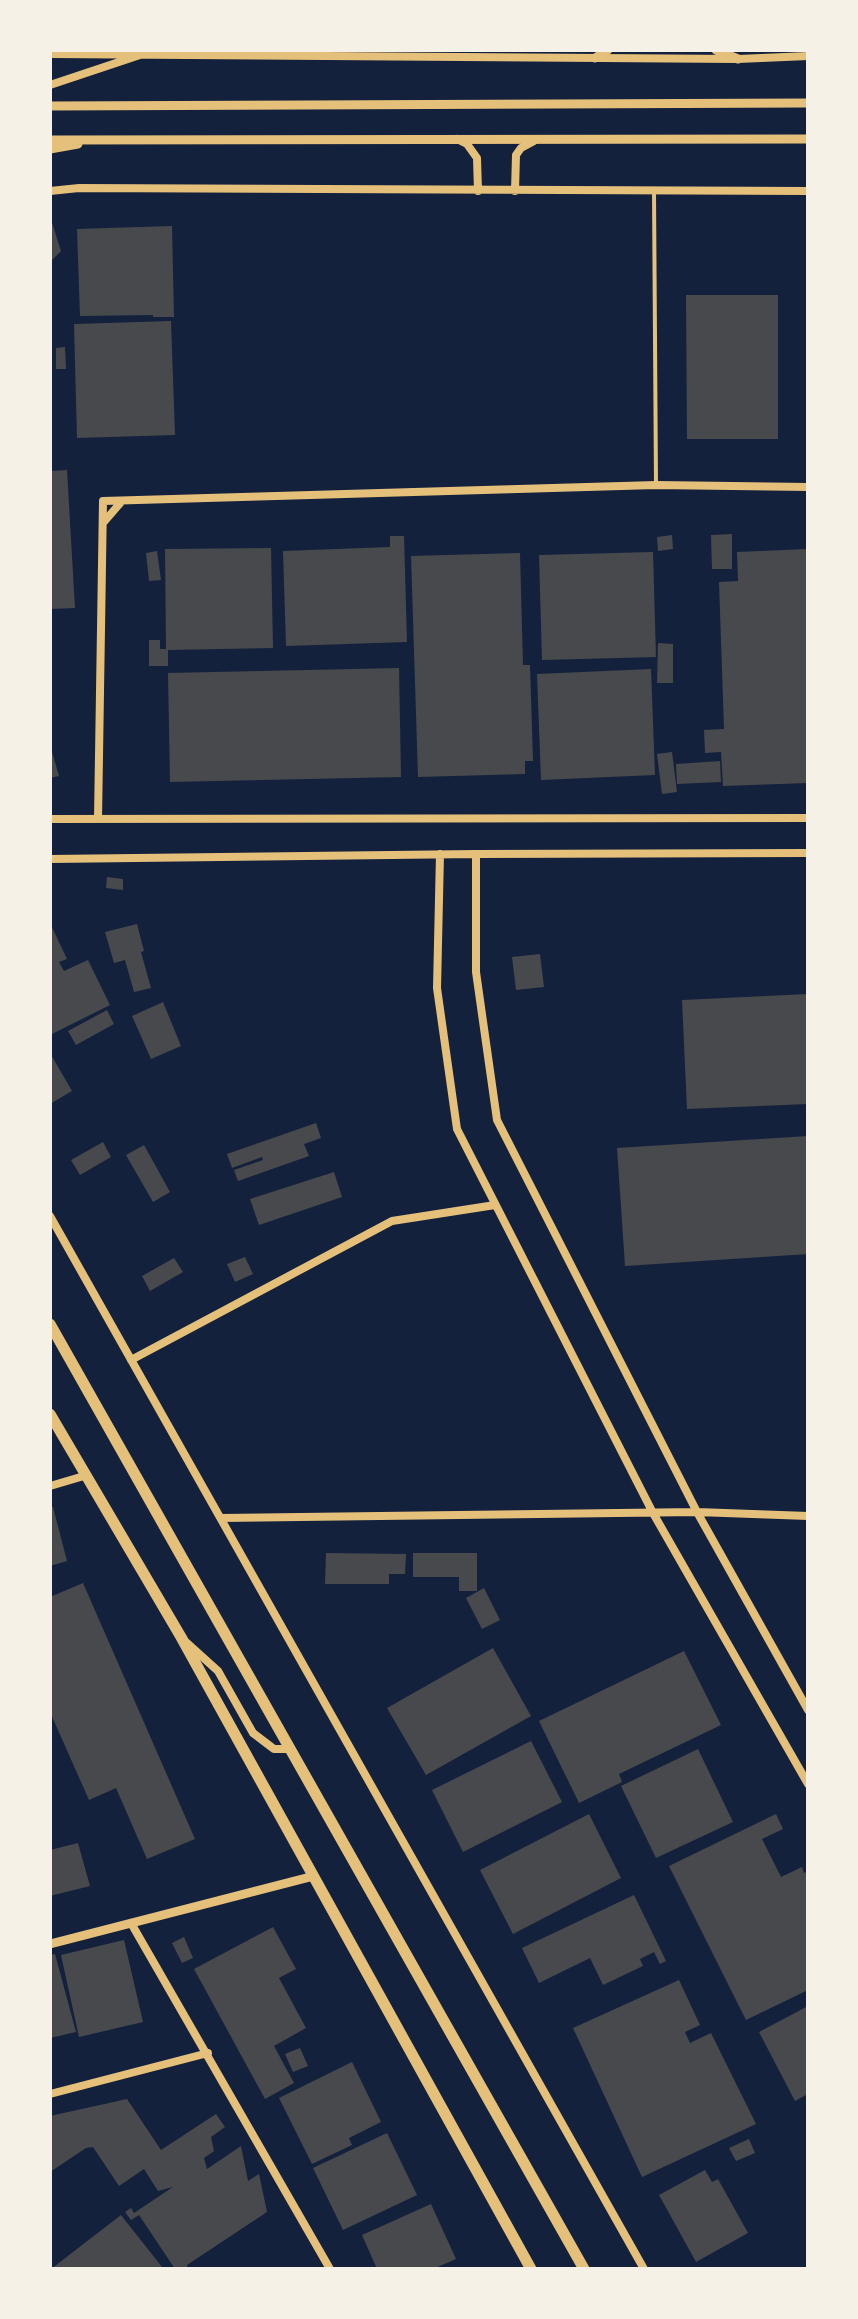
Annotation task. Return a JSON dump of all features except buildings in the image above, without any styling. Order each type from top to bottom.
[{"type":"main road","points":[[50,1324],[584,2269]]},
{"type":"main road","points":[[51,1418],[181,1637],[531,2269]]},
{"type":"street","points":[[595,58],[608,50]]},
{"type":"street","points":[[716,50],[738,59]]},
{"type":"street","points":[[50,54],[390,52],[738,59],[808,56]]},
{"type":"street","points":[[50,85],[148,53]]},
{"type":"street","points":[[50,106],[808,103]]},
{"type":"street","points":[[456,139],[467,144],[477,158],[478,191]]},
{"type":"street","points":[[515,191],[516,155],[527,143],[540,139]]},
{"type":"street","points":[[50,140],[808,139]]},
{"type":"street","points":[[50,149],[105,140]]},
{"type":"street","points":[[50,191],[79,188],[808,191]]},
{"type":"street","points":[[98,819],[103,501],[656,485],[808,487]]},
{"type":"street","points":[[103,524],[122,501]]},
{"type":"street","points":[[50,819],[808,818]]},
{"type":"street","points":[[50,859],[808,853]]},
{"type":"street","points":[[440,854],[437,988],[457,1129],[653,1513],[808,1784]]},
{"type":"street","points":[[476,854],[476,972],[497,1120],[697,1512],[808,1710]]},
{"type":"street","points":[[131,1360],[392,1221],[495,1205]]},
{"type":"street","points":[[50,1216],[644,2269]]},
{"type":"street","points":[[50,1486],[84,1476]]},
{"type":"street","points":[[221,1518],[697,1512],[808,1516]]},
{"type":"street","points":[[181,1637],[218,1671],[253,1733],[274,1749],[291,1749]]},
{"type":"street","points":[[50,1944],[314,1876]]},
{"type":"street","points":[[131,1923],[330,2269]]},
{"type":"street","points":[[50,2094],[208,2053]]},
{"type":"lane","points":[[654,192],[656,485]]}]
